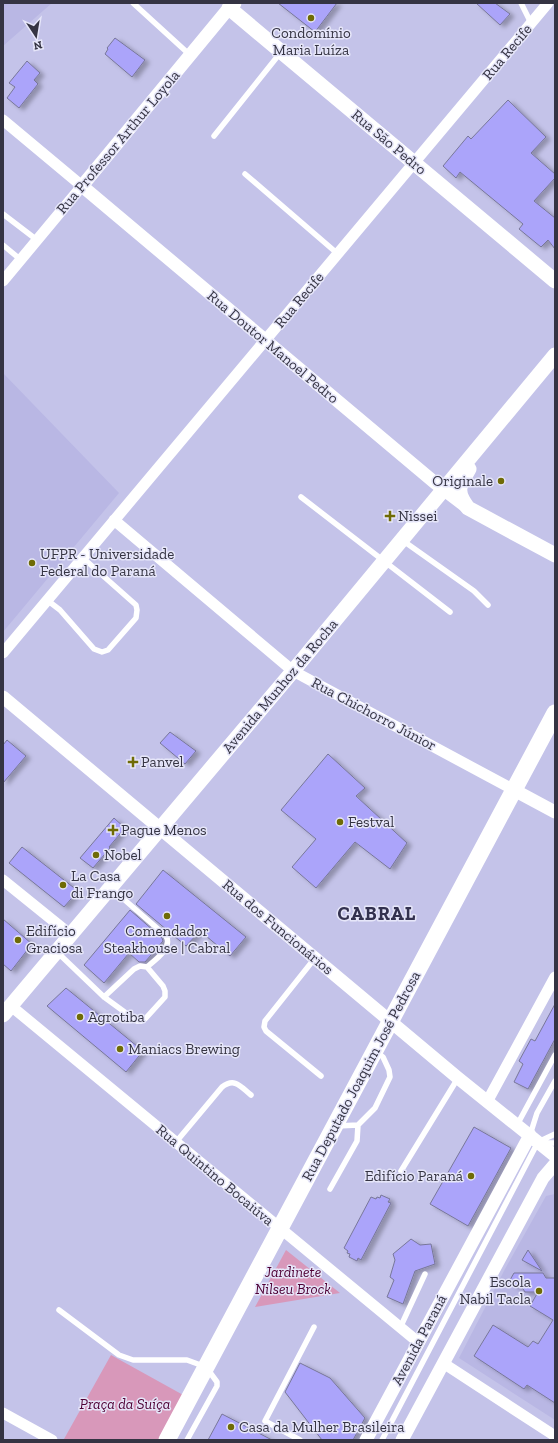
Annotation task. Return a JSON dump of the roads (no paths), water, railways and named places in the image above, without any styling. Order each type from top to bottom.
[{"type":"main road","name":"Rua São Pedro","points":[[229,5],[282,52],[555,281]]},
{"type":"main road","name":"Avenida Munhoz da Rocha","points":[[7,1011],[293,671],[555,355]]},
{"type":"main road","points":[[468,508],[461,500],[459,494],[461,482],[495,427]]},
{"type":"main road","name":"Rua Doutor Manoel Pedro","points":[[468,508],[555,555]]},
{"type":"main road","name":"Rua Deputado Joaquim José Pedrosa","points":[[167,1440],[555,713]]},
{"type":"street","name":"Rua Recife","points":[[3,653],[548,3]]},
{"type":"street","name":"Rua Professor Arthur Loyola","points":[[3,281],[190,55],[229,5]]},
{"type":"street","name":"Rua Doutor Manoel Pedro","points":[[3,120],[443,490],[468,508]]},
{"type":"street","name":"Rua Chichorro Júnior","points":[[114,520],[293,671],[555,812]]},
{"type":"street","name":"Rua dos Funcionários","points":[[3,697],[458,1078],[555,1156]]},
{"type":"street","points":[[3,880],[71,936]]},
{"type":"street","points":[[487,1102],[555,978]]},
{"type":"street","name":"Rua Quintino Bocaiúva","points":[[7,1011],[176,1142],[418,1342]]},
{"type":"street","name":"Avenida Paraná","points":[[366,1440],[418,1342],[534,1139]]},
{"type":"street","points":[[402,1440],[543,1178],[555,1164]]},
{"type":"street","points":[[443,1363],[555,1436]]},
{"type":"street","points":[[3,1413],[52,1440]]},
{"type":"lane","points":[[133,3],[190,55]]},
{"type":"lane","points":[[521,3],[531,23]]},
{"type":"lane","points":[[214,136],[282,52]]},
{"type":"lane","points":[[245,174],[338,254]]},
{"type":"lane","points":[[3,214],[37,240]]},
{"type":"lane","points":[[3,245],[21,260]]},
{"type":"lane","points":[[301,498],[450,612]]},
{"type":"lane","points":[[401,540],[474,591],[488,605]]},
{"type":"lane","points":[[48,600],[60,610],[94,649],[102,652],[108,650],[136,618],[136,605],[83,558]]},
{"type":"lane","points":[[110,888],[166,936],[169,941],[168,947],[147,967]]},
{"type":"lane","points":[[57,952],[104,997],[137,1021],[144,1019],[165,997],[165,991],[163,986],[147,967],[140,966],[104,997]]},
{"type":"lane","points":[[315,957],[265,1021],[264,1027],[266,1031],[321,1076]]},
{"type":"lane","points":[[334,1126],[358,1125],[375,1108],[390,1077],[389,1070],[383,1057],[375,1050]]},
{"type":"lane","points":[[517,1126],[555,1055]]},
{"type":"lane","points":[[401,1171],[458,1078]]},
{"type":"lane","points":[[382,1440],[534,1139],[538,1113],[555,1081]]},
{"type":"lane","points":[[176,1142],[222,1087],[229,1082],[235,1082],[252,1095]]},
{"type":"lane","points":[[330,1189],[357,1141],[358,1125]]},
{"type":"lane","points":[[534,1139],[555,1134]]},
{"type":"lane","points":[[534,1139],[555,1143]]},
{"type":"lane","points":[[400,1328],[406,1318],[425,1274]]},
{"type":"lane","points":[[59,1310],[119,1355],[133,1360],[186,1360],[206,1367],[217,1382],[217,1386],[187,1440]]},
{"type":"lane","points":[[300,1440],[265,1421],[314,1327]]},
{"type":"place","name":"Condomínio Maria Luíza","points":[[311,18]]},
{"type":"place","name":"Originale","points":[[501,481]]},
{"type":"place","name":"Nissei","points":[[390,516]]},
{"type":"place","name":"UFPR - Universidade Federal do Paraná","points":[[32,563]]},
{"type":"place","name":"Panvel","points":[[133,762]]},
{"type":"place","name":"Festval","points":[[340,822]]},
{"type":"place","name":"Pague Menos","points":[[113,830]]},
{"type":"place","name":"Nobel","points":[[96,855]]},
{"type":"place","name":"La Casa di Frango","points":[[63,885]]},
{"type":"place","name":"Comendador Steakhouse | Cabral","points":[[167,916]]},
{"type":"place","name":"Edifício Graciosa","points":[[18,940]]},
{"type":"place","name":"Agrotiba","points":[[80,1017]]},
{"type":"place","name":"Maniacs Brewing","points":[[120,1049]]},
{"type":"place","name":"Edifício Paraná","points":[[471,1176]]},
{"type":"place","name":"Escola Nabil Tacla","points":[[539,1291]]},
{"type":"place","name":"Casa da Mulher Brasileira","points":[[231,1427]]},
{"type":"district","name":"CABRAL","points":[[377,913]]},
{"type":"park label","name":"Jardinete Nilseu Brock","points":[[293,1280]]},
{"type":"park label","name":"Praça da Suíça","points":[[125,1404]]}]
